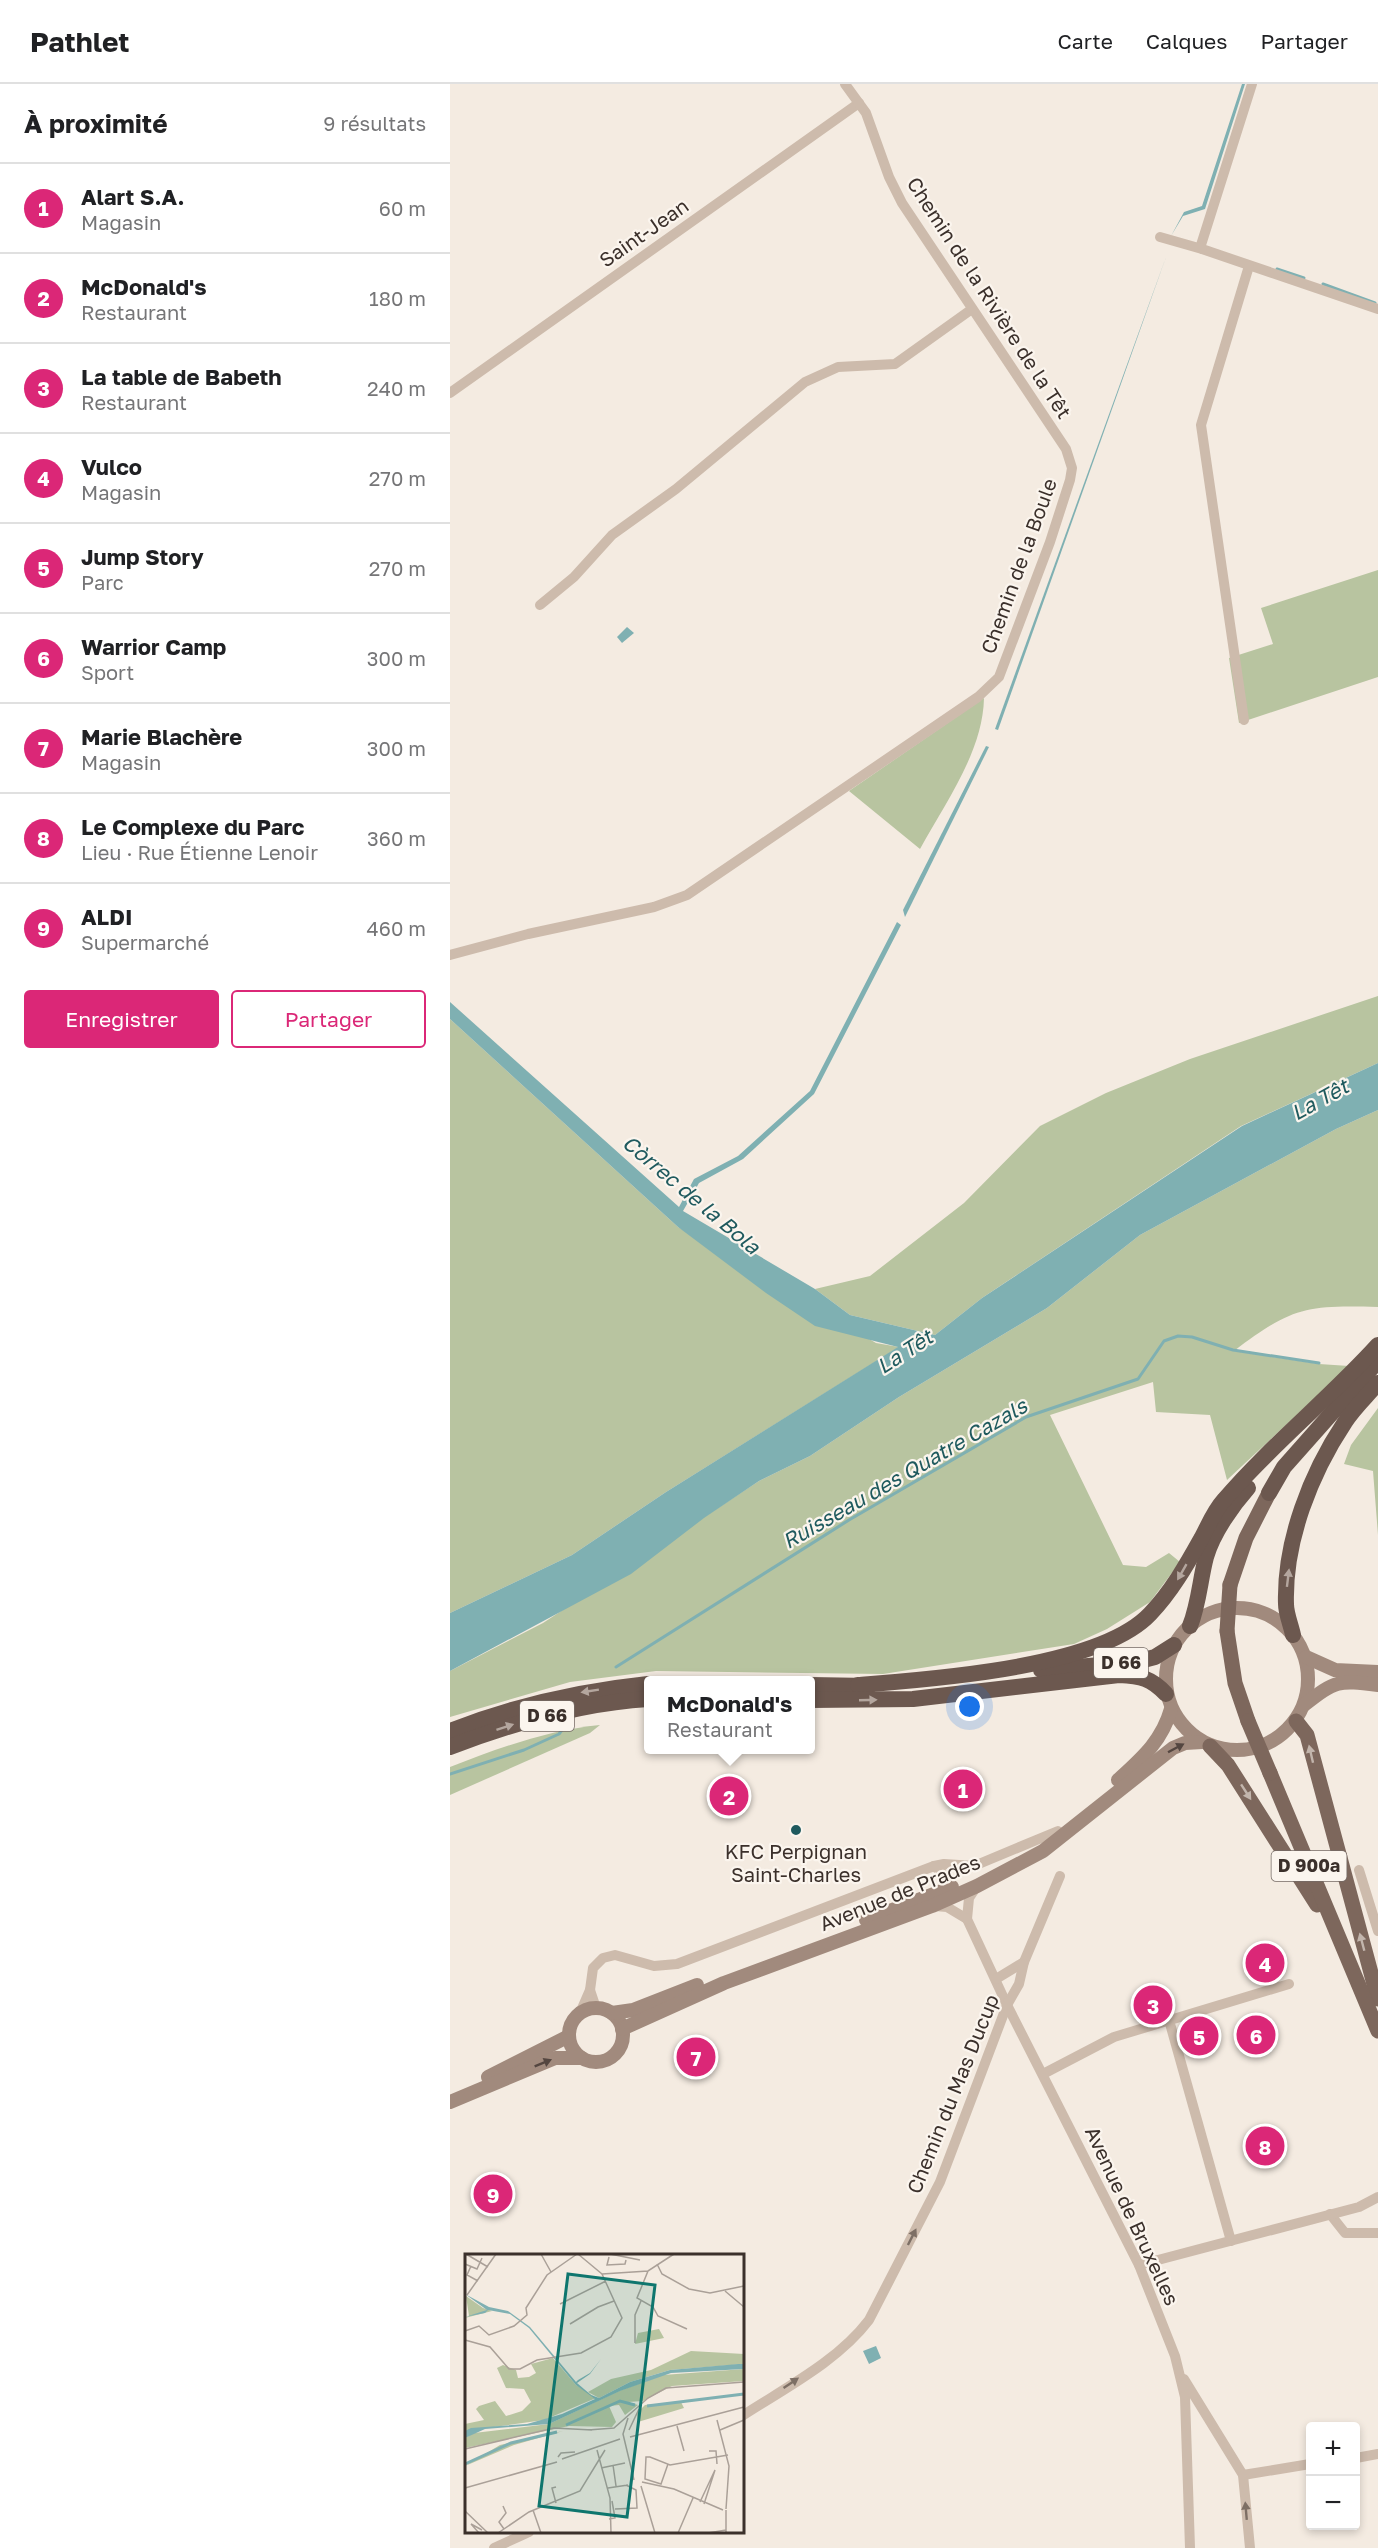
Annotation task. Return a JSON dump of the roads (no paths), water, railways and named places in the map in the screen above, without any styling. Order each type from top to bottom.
[{"type":"highway","points":[[858,1685],[936,1679],[1069,1655],[1103,1645],[1128,1633],[1148,1616],[1173,1587],[1221,1503],[1250,1470],[1378,1345]]},
{"type":"highway","points":[[1190,1626],[1199,1603],[1207,1554],[1238,1499],[1325,1413],[1378,1354]]},
{"type":"highway","name":"D 900a","points":[[1269,1493],[1284,1467],[1378,1361]]},
{"type":"highway","name":"D 900a","points":[[1269,1493],[1378,1375]]},
{"type":"highway","points":[[1293,1635],[1285,1606],[1287,1579],[1294,1540],[1309,1489],[1324,1457],[1346,1420],[1378,1383]]},
{"type":"highway","name":"D 66","points":[[815,1700],[913,1699],[1136,1662],[1155,1657],[1174,1645]]},
{"type":"highway","name":"D 66","points":[[815,1685],[898,1687],[1064,1674],[1142,1676],[1153,1681],[1169,1702]]},
{"type":"highway","name":"D 66","points":[[450,1731],[507,1711],[572,1694],[644,1685]]},
{"type":"highway","name":"D 66","points":[[450,1747],[513,1725],[571,1710],[644,1700]]},
{"type":"main road","name":"D 900a","points":[[1269,1493],[1246,1538],[1230,1585],[1227,1631],[1235,1683],[1248,1721],[1378,2031]]},
{"type":"main road","points":[[1206,1744],[1225,1750],[1252,1749],[1276,1738],[1296,1721],[1304,1705],[1309,1689],[1306,1657],[1293,1635],[1266,1614],[1244,1608],[1209,1613],[1190,1626],[1174,1645],[1168,1660],[1169,1702],[1184,1728],[1206,1744],[1228,1766],[1267,1824],[1347,1958]]},
{"type":"main road","points":[[1306,1657],[1335,1670],[1378,1672]]},
{"type":"main road","points":[[1304,1705],[1332,1684],[1348,1681],[1378,1685]]},
{"type":"main road","name":"Avenue de Prades","points":[[612,2013],[633,2010],[945,1891],[989,1870],[1058,1831],[1149,1752],[1163,1734],[1169,1702]]},
{"type":"main road","points":[[1296,1721],[1307,1735],[1378,1999]]},
{"type":"main road","name":"Avenue de Prades","points":[[622,2028],[724,1983],[977,1886],[1043,1851],[1173,1748],[1185,1743],[1206,1744]]},
{"type":"main road","points":[[450,2102],[555,2058],[582,2058],[598,2062],[614,2055],[622,2042],[622,2028],[612,2013],[596,2008],[580,2013],[570,2027],[569,2036],[575,2052],[582,2058]]},
{"type":"main road","points":[[450,2097],[569,2036]]},
{"type":"street","name":"Chemin de la Rivière de la Têt","points":[[845,84],[867,113],[889,177],[902,203],[1066,449],[1072,468]]},
{"type":"street","points":[[1202,249],[1201,244],[1252,84]]},
{"type":"street","name":"Saint-Jean","points":[[450,393],[859,103]]},
{"type":"street","points":[[1160,237],[1378,309]]},
{"type":"street","points":[[1244,720],[1201,425],[1249,266]]},
{"type":"street","points":[[540,606],[573,577],[612,535],[676,489],[805,382],[838,367],[895,364],[972,309]]},
{"type":"street","name":"Chemin de la Boule","points":[[450,955],[528,934],[654,908],[687,895],[978,698],[999,677],[1050,542],[1072,468]]},
{"type":"street","points":[[580,2013],[590,1990],[593,1968],[603,1958],[615,1955],[654,1966],[676,1964],[934,1866],[944,1864],[974,1866],[1058,1831]]},
{"type":"street","points":[[934,1866],[946,1876],[945,1891]]},
{"type":"street","points":[[1359,1870],[1378,1931]]},
{"type":"street","name":"Chemin du Mas Ducup","points":[[744,2415],[856,2338],[869,2320],[940,2182],[1007,2005],[1019,1984],[1024,1962],[1060,1876]]},
{"type":"street","points":[[932,1905],[946,1907],[967,1919],[969,1898],[977,1886]]},
{"type":"street","name":"Avenue de Bruxelles","points":[[967,1919],[1007,2005],[1139,2265],[1181,2374],[1185,2397],[1190,2548]]},
{"type":"street","name":"Chemin du Mas Ducup","points":[[996,1978],[1024,1962]]},
{"type":"street","points":[[1043,2074],[1114,2037],[1289,1984]]},
{"type":"street","points":[[590,1990],[596,2008]]},
{"type":"street","points":[[1169,2020],[1231,2241]]},
{"type":"street","points":[[1139,2265],[1359,2206],[1378,2197]]},
{"type":"street","points":[[1359,2206],[1378,2205]]},
{"type":"street","points":[[1330,2214],[1345,2233],[1378,2233]]},
{"type":"street","points":[[1181,2374],[1243,2475],[1250,2548]]},
{"type":"street","points":[[1360,2457],[1378,2454]]},
{"type":"street","points":[[1243,2475],[1306,2465]]},
{"type":"street","points":[[494,2548],[526,2533]]},
{"type":"water","points":[[1242,84],[1245,84],[1205,209],[1183,216],[1171,236],[1184,212],[1202,206]]},
{"type":"water","points":[[1166,257],[998,730],[995,729]]},
{"type":"water","points":[[627,627],[634,633],[622,643],[617,637]]},
{"type":"water","points":[[986,746],[989,747],[905,917],[903,910]]},
{"type":"water","name":"La Têt","points":[[897,922],[901,925],[814,1094],[743,1159],[699,1183],[683,1211],[815,1289],[850,1315],[935,1335],[982,1298],[1242,1126],[1378,1063],[1378,1110],[1336,1129],[1140,1235],[1047,1308],[899,1397],[810,1456],[759,1481],[704,1518],[631,1574],[450,1671],[450,1613],[572,1555],[666,1492],[898,1347],[815,1326],[766,1293],[678,1227],[450,1019],[450,1002],[679,1207],[694,1179],[738,1156],[810,1091]]},
{"type":"water","points":[[876,2346],[881,2358],[869,2364],[863,2351]]},
{"type":"waterway","points":[[1277,269],[1304,278]]},
{"type":"waterway","points":[[1323,284],[1375,303]]},
{"type":"waterway","name":"Ruisseau des Quatre Cazals","points":[[616,1667],[849,1520],[1026,1417],[1138,1379],[1164,1341],[1178,1336],[1192,1337],[1233,1350],[1319,1363]]},
{"type":"waterway","name":"Ruisseau des Quatre Cazals","points":[[450,1774],[524,1750],[559,1734],[562,1730]]},
{"type":"place","name":"Alart S.A.","points":[[963,1789]]},
{"type":"place","name":"McDonald's","points":[[729,1796]]},
{"type":"place","name":"KFC Perpignan Saint-Charles","points":[[796,1830]]},
{"type":"place","name":"Vulco","points":[[1265,1963]]},
{"type":"place","name":"La table de Babeth","points":[[1153,2005]]},
{"type":"place","name":"Warrior Camp","points":[[1256,2035]]},
{"type":"place","name":"Jump Story","points":[[1199,2036]]},
{"type":"place","name":"Marie Blachère","points":[[696,2057]]},
{"type":"place","name":"Le Complexe du Parc","points":[[1265,2146]]},
{"type":"place","name":"ALDI","points":[[493,2194]]},
{"type":"water label","name":"Còrrec de la Bola","points":[[691,1195]]}]
